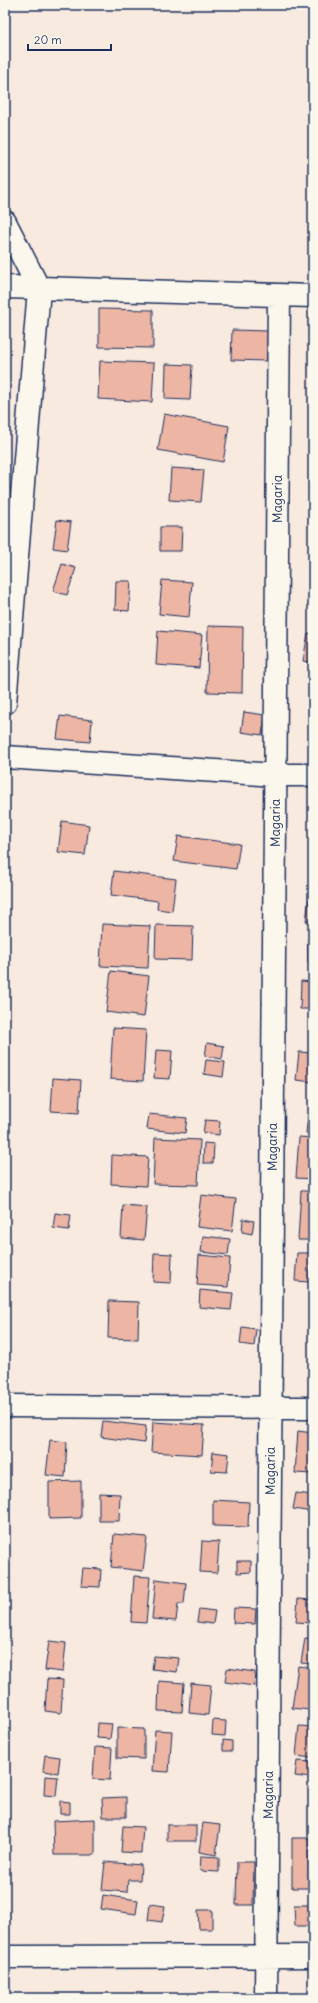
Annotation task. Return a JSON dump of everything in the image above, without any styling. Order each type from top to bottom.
[{"type":"street","points":[[5,222],[39,289],[5,703]]},
{"type":"street","points":[[5,288],[313,296]]},
{"type":"street","name":"Magaria","points":[[266,1998],[279,295]]},
{"type":"street","points":[[5,757],[276,775],[313,775]]},
{"type":"street","points":[[5,1406],[313,1408]]},
{"type":"street","points":[[5,1957],[313,1956]]},
{"type":"building","points":[[99,309],[153,310],[153,348],[99,347]]},
{"type":"building","points":[[232,330],[268,331],[267,361],[231,360]]},
{"type":"building","points":[[100,361],[154,363],[152,402],[98,399]]},
{"type":"building","points":[[166,364],[192,365],[190,400],[165,399]]},
{"type":"building","points":[[164,414],[229,426],[223,462],[158,450]]},
{"type":"building","points":[[171,468],[204,470],[201,502],[169,500]]},
{"type":"building","points":[[57,520],[71,522],[67,550],[53,548]]},
{"type":"building","points":[[160,527],[182,527],[181,551],[160,551]]},
{"type":"building","points":[[62,564],[76,568],[67,595],[53,591]]},
{"type":"building","points":[[162,580],[192,582],[189,617],[159,614]]},
{"type":"building","points":[[116,581],[131,581],[129,611],[115,610]]},
{"type":"building","points":[[208,626],[243,627],[242,693],[207,692]]},
{"type":"building","points":[[158,631],[202,635],[199,668],[156,665]]},
{"type":"building","points":[[308,633],[313,634],[313,663],[303,661]]},
{"type":"building","points":[[313,689],[313,718],[309,718]]},
{"type":"building","points":[[244,712],[265,715],[262,735],[241,732]]},
{"type":"building","points":[[60,716],[92,720],[90,742],[57,739]]},
{"type":"building","points":[[62,821],[89,825],[85,855],[58,852]]},
{"type":"building","points":[[178,836],[240,844],[236,869],[174,861]]},
{"type":"building","points":[[114,871],[176,879],[172,911],[157,909],[158,901],[111,895]]},
{"type":"building","points":[[309,899],[313,900],[313,922],[306,921]]},
{"type":"building","points":[[102,924],[150,926],[148,968],[100,966]]},
{"type":"building","points":[[156,925],[193,926],[192,960],[155,959]]},
{"type":"building","points":[[308,938],[313,938],[313,962],[308,962]]},
{"type":"building","points":[[111,971],[149,976],[144,1017],[106,1012]]},
{"type":"building","points":[[301,981],[313,982],[313,1009],[300,1009]]},
{"type":"building","points":[[113,1028],[146,1030],[143,1081],[110,1079]]},
{"type":"building","points":[[207,1043],[224,1046],[222,1059],[205,1056]]},
{"type":"building","points":[[156,1050],[172,1051],[170,1079],[154,1078]]},
{"type":"building","points":[[299,1052],[313,1053],[313,1082],[296,1080]]},
{"type":"building","points":[[206,1060],[225,1062],[223,1077],[204,1074]]},
{"type":"building","points":[[53,1078],[81,1080],[79,1113],[51,1111]]},
{"type":"building","points":[[149,1114],[187,1118],[185,1133],[147,1129]]},
{"type":"building","points":[[308,1116],[313,1117],[313,1134],[306,1133]]},
{"type":"building","points":[[205,1120],[220,1121],[219,1135],[203,1133]]},
{"type":"building","points":[[299,1137],[313,1138],[313,1179],[296,1178]]},
{"type":"building","points":[[155,1138],[200,1140],[198,1185],[153,1184]]},
{"type":"building","points":[[204,1143],[214,1144],[213,1163],[203,1163]]},
{"type":"building","points":[[112,1155],[148,1157],[146,1186],[111,1184]]},
{"type":"building","points":[[301,1191],[313,1191],[313,1240],[298,1240]]},
{"type":"building","points":[[201,1195],[236,1199],[232,1231],[197,1227]]},
{"type":"building","points":[[123,1205],[147,1207],[144,1240],[121,1238]]},
{"type":"building","points":[[55,1213],[71,1215],[69,1230],[53,1228]]},
{"type":"building","points":[[243,1219],[254,1221],[252,1234],[242,1232]]},
{"type":"building","points":[[203,1236],[230,1239],[228,1255],[201,1252]]},
{"type":"building","points":[[154,1253],[172,1254],[171,1283],[153,1282]]},
{"type":"building","points":[[297,1253],[311,1253],[309,1282],[295,1281]]},
{"type":"building","points":[[199,1255],[230,1258],[228,1287],[197,1285]]},
{"type":"building","points":[[200,1290],[233,1293],[231,1310],[199,1307]]},
{"type":"building","points":[[109,1301],[139,1302],[138,1339],[108,1338]]},
{"type":"building","points":[[242,1327],[256,1329],[254,1346],[240,1344]]},
{"type":"building","points":[[103,1421],[146,1426],[144,1443],[101,1437]]},
{"type":"building","points":[[153,1422],[204,1425],[202,1455],[151,1452]]},
{"type":"building","points":[[298,1431],[313,1433],[313,1474],[295,1473]]},
{"type":"building","points":[[50,1440],[67,1442],[65,1477],[46,1475]]},
{"type":"building","points":[[213,1452],[229,1454],[227,1472],[211,1471]]},
{"type":"building","points":[[81,1481],[81,1518],[49,1519],[49,1482]]},
{"type":"building","points":[[99,1493],[120,1494],[119,1521],[99,1521]]},
{"type":"building","points":[[296,1493],[313,1495],[313,1512],[293,1509]]},
{"type":"building","points":[[213,1500],[249,1502],[248,1527],[213,1526]]},
{"type":"building","points":[[114,1534],[147,1537],[143,1571],[111,1567]]},
{"type":"building","points":[[202,1541],[219,1542],[217,1573],[200,1572]]},
{"type":"building","points":[[237,1561],[251,1561],[251,1572],[237,1573]]},
{"type":"building","points":[[83,1568],[101,1569],[100,1587],[81,1586]]},
{"type":"building","points":[[134,1576],[150,1577],[146,1623],[131,1622]]},
{"type":"building","points":[[156,1579],[186,1583],[184,1604],[178,1604],[176,1621],[152,1619]]},
{"type":"building","points":[[298,1599],[313,1600],[311,1623],[296,1622]]},
{"type":"building","points":[[234,1608],[256,1609],[255,1624],[233,1623]]},
{"type":"building","points":[[199,1609],[215,1611],[213,1624],[197,1622]]},
{"type":"building","points":[[305,1638],[313,1639],[313,1664],[301,1663]]},
{"type":"building","points":[[49,1641],[66,1643],[63,1672],[45,1670]]},
{"type":"building","points":[[154,1656],[179,1658],[177,1672],[152,1669]]},
{"type":"building","points":[[298,1666],[313,1668],[309,1710],[292,1708]]},
{"type":"building","points":[[227,1668],[255,1672],[254,1686],[225,1682]]},
{"type":"building","points":[[47,1679],[63,1680],[61,1713],[45,1711]]},
{"type":"building","points":[[159,1681],[184,1683],[182,1712],[158,1711]]},
{"type":"building","points":[[191,1683],[211,1685],[208,1715],[189,1713]]},
{"type":"building","points":[[213,1720],[226,1721],[225,1736],[212,1735]]},
{"type":"building","points":[[98,1723],[112,1724],[110,1739],[97,1738]]},
{"type":"building","points":[[299,1726],[313,1727],[313,1758],[296,1756]]},
{"type":"building","points":[[117,1728],[144,1729],[144,1759],[117,1758]]},
{"type":"building","points":[[155,1730],[172,1731],[169,1772],[152,1771]]},
{"type":"building","points":[[223,1740],[232,1741],[232,1751],[223,1751]]},
{"type":"building","points":[[95,1747],[112,1748],[110,1780],[93,1779]]},
{"type":"building","points":[[45,1755],[60,1757],[58,1773],[43,1771]]},
{"type":"building","points":[[297,1761],[313,1762],[311,1778],[295,1776]]},
{"type":"building","points":[[45,1776],[58,1777],[56,1796],[44,1795]]},
{"type":"building","points":[[126,1797],[126,1817],[103,1817],[102,1798]]},
{"type":"building","points":[[60,1801],[70,1802],[70,1814],[60,1814]]},
{"type":"building","points":[[95,1819],[95,1855],[54,1855],[53,1821]]},
{"type":"building","points":[[203,1823],[220,1825],[216,1855],[199,1852]]},
{"type":"building","points":[[167,1825],[196,1825],[196,1841],[167,1841]]},
{"type":"building","points":[[123,1826],[143,1827],[141,1853],[121,1852]]},
{"type":"building","points":[[292,1838],[309,1838],[309,1888],[292,1888]]},
{"type":"building","points":[[201,1856],[219,1857],[219,1872],[200,1871]]},
{"type":"building","points":[[105,1862],[141,1865],[140,1880],[128,1880],[127,1892],[102,1890]]},
{"type":"building","points":[[237,1862],[254,1862],[253,1905],[236,1905]]},
{"type":"building","points":[[103,1895],[138,1900],[136,1914],[101,1909]]},
{"type":"building","points":[[150,1904],[165,1906],[162,1922],[148,1920]]},
{"type":"building","points":[[294,1905],[313,1905],[313,1926],[295,1926]]},
{"type":"building","points":[[198,1910],[212,1910],[212,1929],[199,1929]]}]
